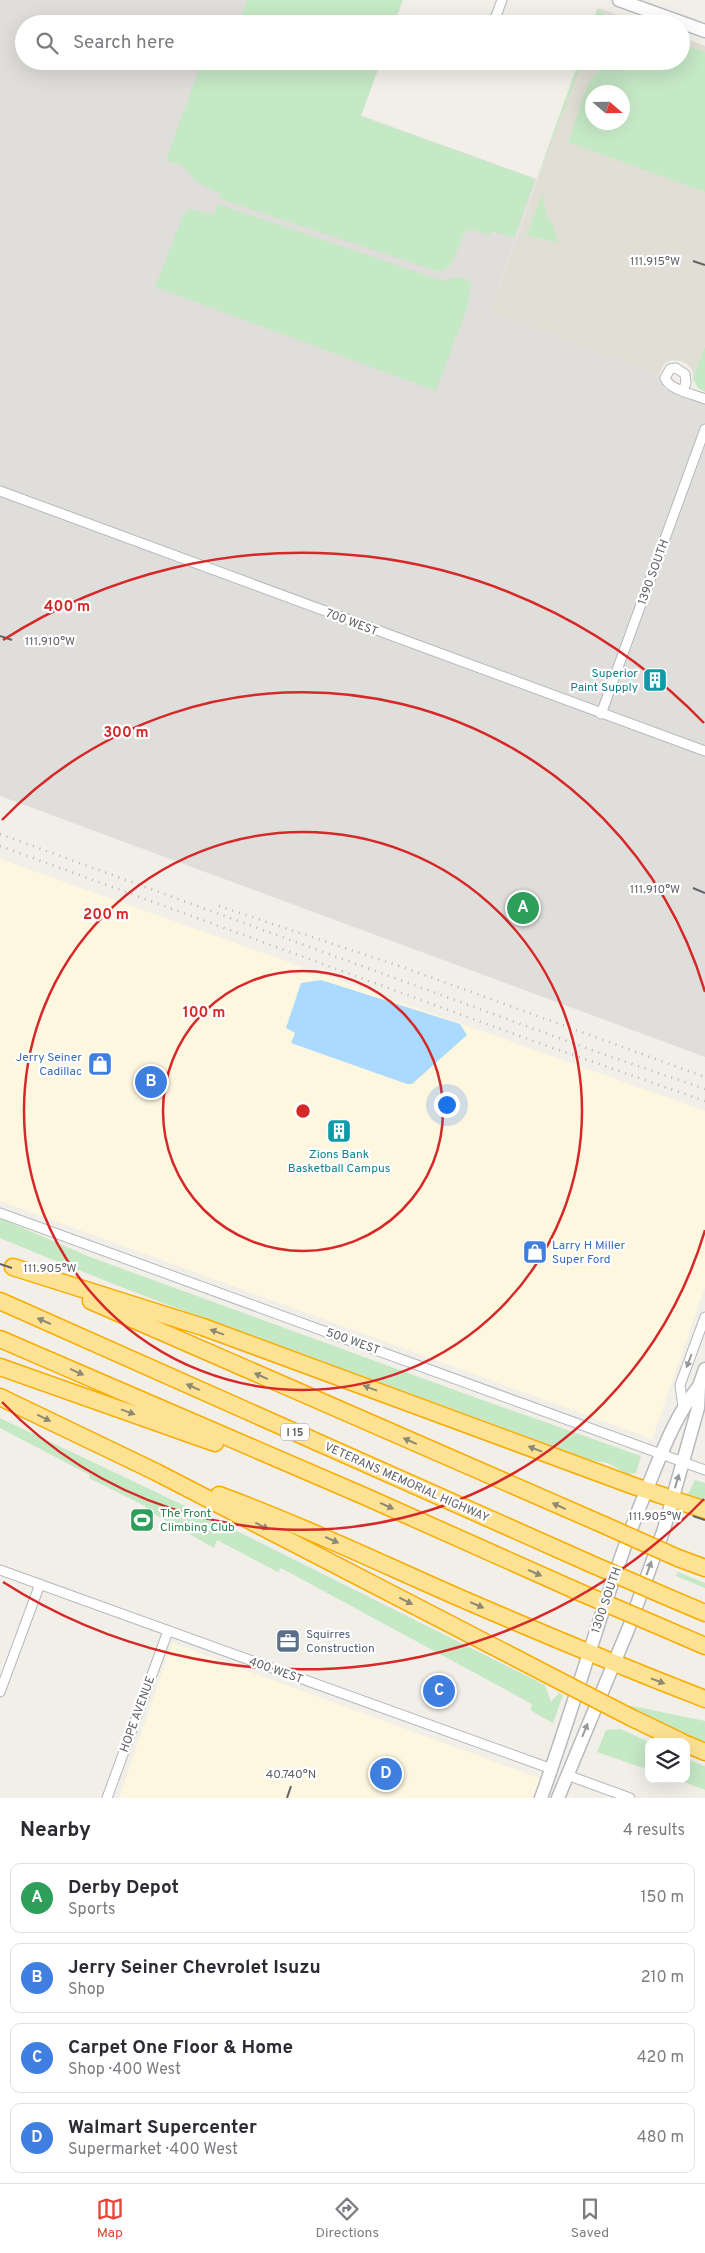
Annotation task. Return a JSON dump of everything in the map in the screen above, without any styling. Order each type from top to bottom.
[{"type":"highway","points":[[6,1264],[204,1327],[672,1500],[705,1510]]},
{"type":"highway","points":[[6,1264],[678,1558],[705,1568]]},
{"type":"highway","name":"VETERANS MEMORIAL HIGHWAY","points":[[0,1301],[705,1613]]},
{"type":"highway","name":"I 15","points":[[0,1339],[705,1646]]},
{"type":"highway","points":[[0,1367],[364,1496]]},
{"type":"highway","points":[[0,1397],[156,1472],[674,1738]]},
{"type":"highway","points":[[156,1472],[283,1518],[612,1663],[705,1699]]},
{"type":"highway","points":[[690,1746],[705,1752]]},
{"type":"main road","points":[[619,0],[661,15]]},
{"type":"main road","points":[[690,26],[705,31]]},
{"type":"main road","name":"1300 SOUTH","points":[[541,1798],[552,1769],[588,1652],[646,1490],[683,1406],[699,1386],[705,1369]]},
{"type":"main road","name":"1300 SOUTH","points":[[558,1798],[612,1663],[629,1626],[702,1406],[699,1386]]},
{"type":"main road","points":[[548,1798],[552,1790],[552,1769]]},
{"type":"street","points":[[497,15],[502,0]]},
{"type":"street","points":[[683,390],[705,398]]},
{"type":"street","name":"1390 SOUTH","points":[[601,714],[705,429]]},
{"type":"street","name":"700 WEST","points":[[0,491],[705,751]]},
{"type":"street","name":"500 WEST","points":[[0,1213],[705,1470]]},
{"type":"street","name":"1300 SOUTH","points":[[683,1406],[680,1385],[705,1317]]},
{"type":"street","name":"400 WEST","points":[[0,1570],[552,1769]]},
{"type":"street","points":[[0,1692],[40,1584]]},
{"type":"street","name":"HOPE AVENUE","points":[[106,1798],[168,1630]]},
{"type":"street","points":[[567,1775],[630,1798]]},
{"type":"shaded area","points":[[0,0],[247,0],[241,15],[15,15],[15,70],[234,70],[537,179],[490,312],[659,375],[664,388],[705,404],[705,1057],[0,796]]},
{"type":"shaded area","points":[[599,8],[619,15],[596,15]]},
{"type":"shaded area","points":[[690,40],[705,46],[705,346],[693,379],[692,370],[681,361],[672,360],[664,364],[659,375],[490,312],[577,70],[690,70]]},
{"type":"shaded area","points":[[0,859],[705,1111],[705,1287],[652,1439],[0,1201]]},
{"type":"shaded area","points":[[172,1643],[541,1779],[534,1798],[119,1798]]},
{"type":"green space","points":[[247,0],[403,0],[397,15],[241,15]]},
{"type":"green space","points":[[597,9],[606,15],[595,15]]},
{"type":"green space","points":[[690,47],[705,52],[705,192],[568,142],[585,93],[585,130],[630,130],[630,85],[588,85],[598,70],[690,70]]},
{"type":"green space","points":[[199,70],[378,70],[361,116],[535,179],[514,238],[492,231],[490,235],[471,229],[466,231],[452,262],[443,270],[436,271],[220,199],[221,194],[197,182],[181,165],[166,160]]},
{"type":"green space","points":[[576,70],[580,70],[578,73],[532,192]]},
{"type":"green space","points":[[543,193],[546,215],[554,227],[558,243],[526,235]]},
{"type":"green space","points":[[218,204],[442,281],[457,277],[472,282],[467,308],[436,391],[155,287],[183,215],[190,209],[214,215]]},
{"type":"green space","points":[[705,346],[705,392],[698,388],[693,379]]},
{"type":"green space","points":[[0,1218],[90,1257],[641,1456],[636,1473],[627,1474],[608,1463],[594,1461],[571,1453],[213,1322],[71,1267],[0,1238]]},
{"type":"green space","points":[[0,1418],[223,1524],[545,1685],[551,1702],[559,1693],[563,1695],[553,1723],[530,1710],[532,1704],[281,1568],[278,1572],[217,1540],[214,1548],[149,1511],[145,1506],[89,1478],[90,1475],[0,1428]]},
{"type":"green space","points":[[695,1480],[705,1483],[705,1502],[688,1494]]},
{"type":"green space","points":[[678,1572],[705,1583],[705,1588],[676,1576]]},
{"type":"green space","points":[[627,1705],[705,1721],[705,1746],[690,1738],[627,1710]]},
{"type":"green space","points":[[621,1729],[645,1740],[645,1769],[597,1752],[606,1730]]},
{"type":"green space","points":[[690,1760],[705,1766],[705,1790],[687,1783],[690,1783]]},
{"type":"water","points":[[321,980],[460,1024],[467,1035],[412,1084],[407,1084],[291,1043],[295,1033],[286,1028],[301,983]]},
{"type":"railway","points":[[0,834],[600,1053],[705,1089]]},
{"type":"railway","points":[[0,846],[536,1042],[705,1101]]},
{"type":"railway","points":[[219,906],[411,970],[705,1077]]},
{"type":"place","name":"Superior Paint Supply","points":[[655,680]]},
{"type":"place","name":"Derby Depot","points":[[523,908]]},
{"type":"place","name":"Jerry Seiner Cadillac","points":[[100,1064]]},
{"type":"place","name":"Jerry Seiner Chevrolet Isuzu","points":[[151,1082]]},
{"type":"place","name":"Zions Bank Basketball Campus","points":[[339,1131]]},
{"type":"place","name":"Larry H Miller Super Ford","points":[[535,1252]]},
{"type":"place","name":"The Front Climbing Club","points":[[142,1520]]},
{"type":"place","name":"Squirres Construction","points":[[288,1641]]},
{"type":"place","name":"Carpet One Floor & Home","points":[[439,1691]]},
{"type":"place","name":"Walmart Supercenter","points":[[386,1774]]}]
